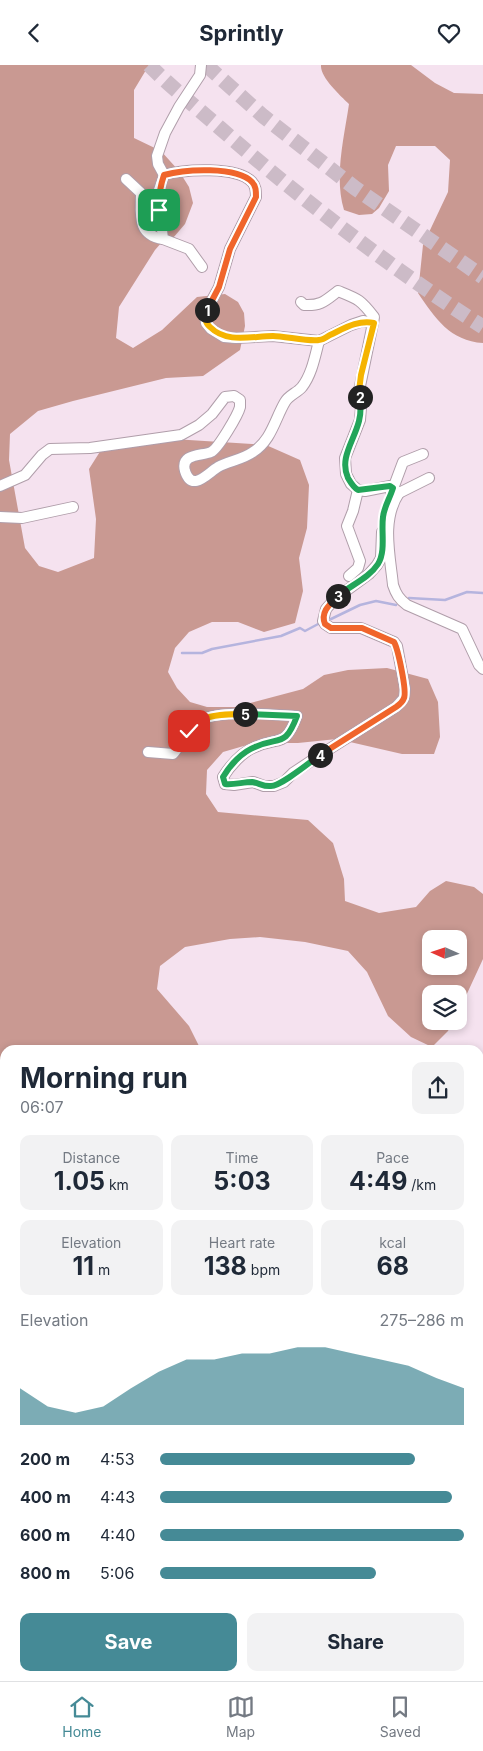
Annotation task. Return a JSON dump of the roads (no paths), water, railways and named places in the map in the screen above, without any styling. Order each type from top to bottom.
[{"type":"street","points":[[162,239],[158,193],[164,175],[158,164],[157,156],[165,133],[200,75],[201,65]]},
{"type":"street","points":[[164,175],[196,170],[226,172],[246,178],[256,188],[256,197],[230,249],[221,282],[205,313],[206,323],[211,329],[224,337],[272,336],[319,341],[363,321],[374,323]]},
{"type":"street","points":[[126,179],[141,193],[140,215],[148,234],[152,238],[162,239],[189,249],[202,267]]},
{"type":"street","points":[[300,302],[304,305],[316,306],[338,291],[357,298],[374,317],[359,391],[360,420],[345,458],[346,473],[351,484],[358,490],[390,486],[396,490]]},
{"type":"street","points":[[0,486],[26,475],[42,455],[50,449],[90,448],[181,435],[200,425],[212,414],[225,397],[234,396],[240,400],[240,406],[235,418],[216,447],[212,451],[198,453],[190,457],[184,466],[186,473],[192,479],[202,481],[218,467],[243,457],[260,447],[275,425],[288,397],[301,389],[304,384],[313,365],[319,341]]},
{"type":"street","points":[[423,454],[403,462],[390,510],[388,521],[396,593],[407,605],[462,629],[479,665],[483,669]]},
{"type":"street","points":[[148,752],[173,754],[197,722],[208,718],[226,714],[297,716],[289,735],[276,742],[254,747],[229,767],[223,777],[225,784],[234,785],[252,782],[264,786],[274,786],[284,782],[293,773],[396,707],[404,697],[405,689],[398,652],[394,642],[362,628],[331,628],[324,621],[326,609],[335,599],[369,574],[377,565],[382,546],[384,509],[396,490],[429,478]]},
{"type":"street","points":[[349,576],[358,568],[360,561],[347,526],[358,490]]},
{"type":"street","points":[[0,517],[22,518],[72,507]]},
{"type":"waterway","points":[[409,598],[445,600],[467,592],[483,593]]},
{"type":"waterway","points":[[331,619],[360,605],[376,601],[396,605]]},
{"type":"waterway","points":[[182,653],[202,653],[212,649],[281,636],[300,628],[305,631],[320,623]]},
{"type":"tunnel","points":[[149,65],[251,155],[315,207],[414,281],[483,327]]},
{"type":"tunnel","points":[[206,65],[263,116],[355,188],[483,277]]}]
